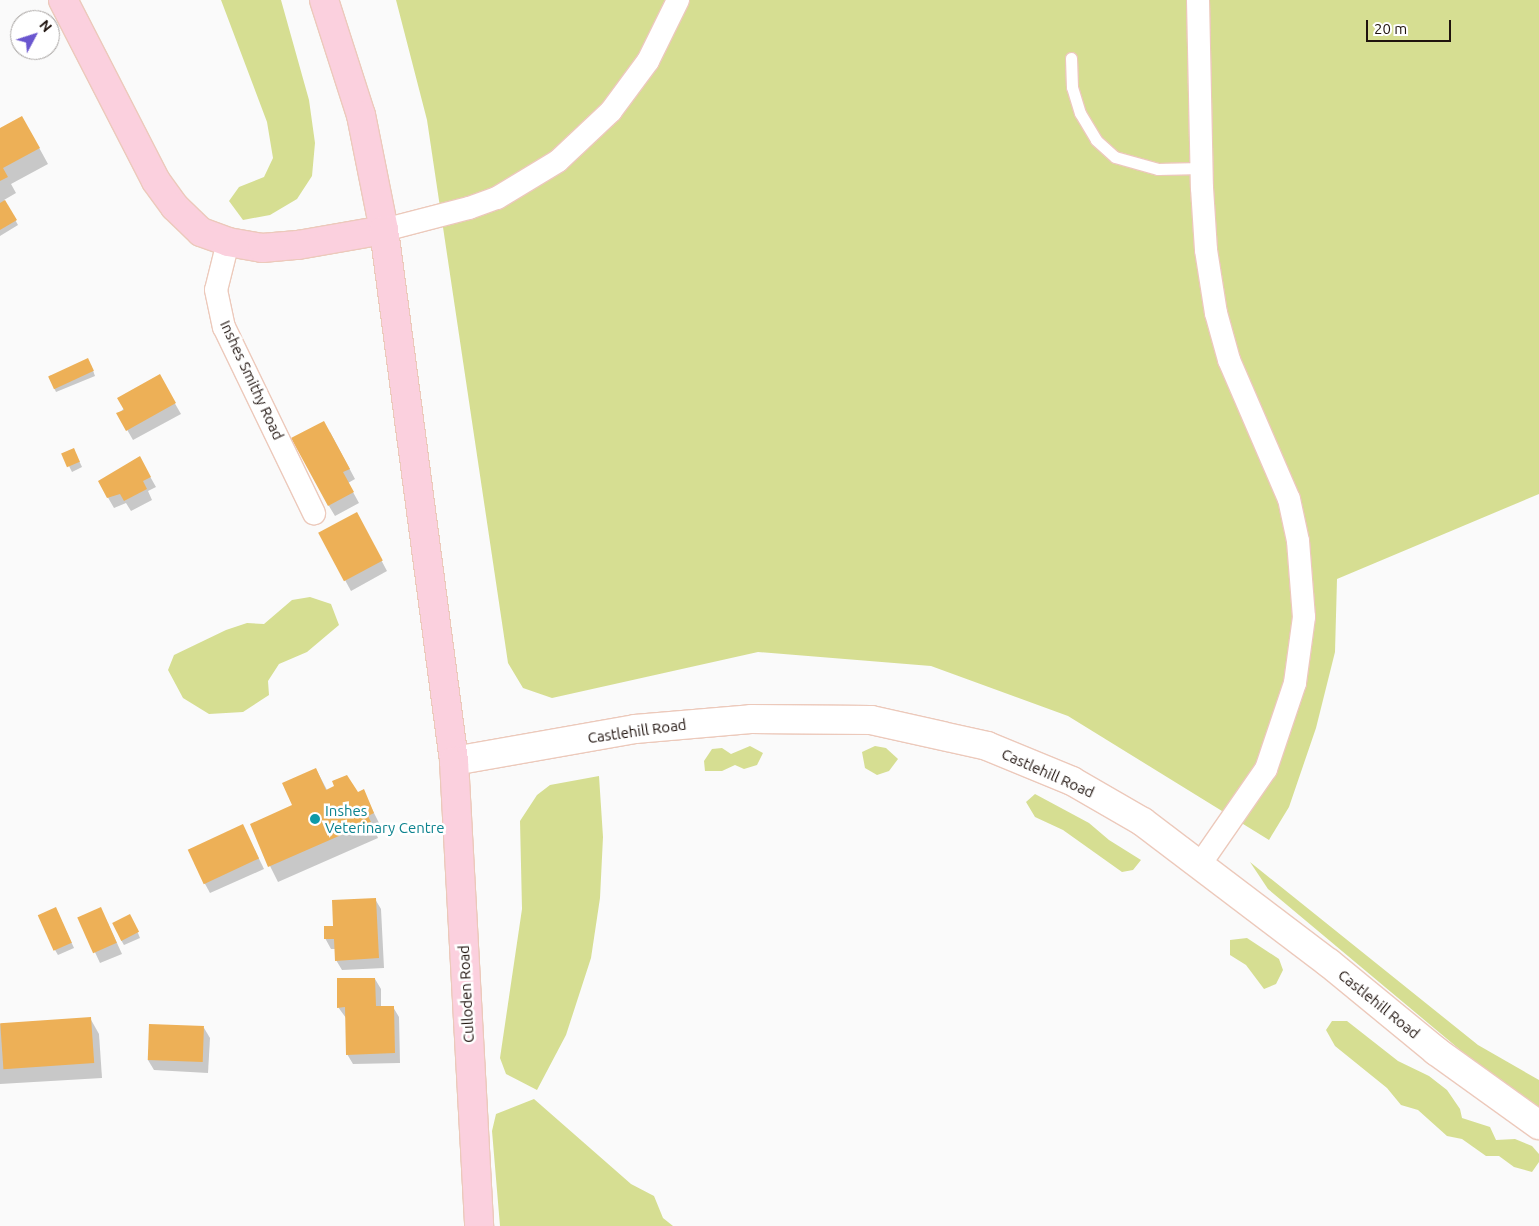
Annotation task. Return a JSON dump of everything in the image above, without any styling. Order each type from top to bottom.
[{"type":"main road","points":[[63,0],[156,180],[175,207],[201,232],[228,242],[262,248],[298,245],[384,230]]},
{"type":"main road","name":"Culloden Road","points":[[324,0],[361,115],[384,230],[454,761],[479,1226]]},
{"type":"street","points":[[384,230],[469,208],[497,198],[558,160],[616,104],[648,61],[678,0]]},
{"type":"street","points":[[1198,0],[1201,168],[1206,250],[1216,312],[1229,360],[1271,450],[1289,499],[1298,541],[1304,618],[1295,683],[1266,769],[1201,863]]},
{"type":"street","name":"Inshes Smithy Road","points":[[228,242],[216,290],[224,327],[314,513]]},
{"type":"street","name":"Castlehill Road","points":[[454,761],[635,729],[751,719],[872,720],[987,746],[1072,781],[1143,822],[1201,863],[1436,1051],[1539,1125]]},
{"type":"lane","points":[[1071,58],[1072,87],[1080,113],[1096,140],[1115,157],[1158,169],[1201,168]]},
{"type":"green space","points":[[221,0],[281,0],[309,100],[315,143],[312,176],[297,199],[270,215],[243,220],[229,201],[239,187],[264,177],[273,158],[267,122]]},
{"type":"green space","points":[[396,0],[1539,0],[1539,494],[1337,579],[1335,652],[1316,728],[1289,807],[1269,840],[1068,716],[931,666],[758,652],[552,698],[523,688],[508,663],[427,120]]},
{"type":"green space","points":[[310,597],[331,604],[339,625],[307,652],[279,664],[268,681],[269,695],[243,712],[209,714],[183,698],[168,670],[174,655],[226,630],[247,623],[264,624],[292,600]]},
{"type":"green space","points":[[750,746],[763,753],[757,765],[744,769],[735,765],[722,771],[705,771],[704,761],[712,749],[722,748],[731,754]]},
{"type":"green space","points":[[875,746],[886,748],[898,759],[889,771],[877,775],[865,768],[862,752]]},
{"type":"green space","points":[[599,776],[603,837],[600,898],[591,958],[566,1035],[537,1090],[506,1074],[500,1058],[522,909],[520,821],[537,795],[550,785]]},
{"type":"green space","points":[[1035,794],[1089,823],[1109,840],[1141,860],[1133,870],[1122,872],[1063,830],[1035,817],[1026,802]]},
{"type":"green space","points":[[1250,862],[1478,1045],[1539,1080],[1539,1116],[1268,889]]},
{"type":"green space","points":[[1247,938],[1279,959],[1283,970],[1276,984],[1264,989],[1246,965],[1230,955],[1230,940]]},
{"type":"green space","points":[[1332,1021],[1347,1021],[1398,1061],[1429,1076],[1447,1090],[1460,1109],[1462,1118],[1490,1127],[1496,1140],[1515,1139],[1532,1146],[1539,1154],[1539,1162],[1532,1172],[1514,1167],[1499,1156],[1486,1156],[1462,1139],[1447,1136],[1418,1110],[1401,1105],[1387,1088],[1335,1046],[1326,1030]]},
{"type":"green space","points":[[534,1099],[631,1184],[654,1196],[663,1218],[673,1226],[500,1226],[492,1131],[496,1114]]},
{"type":"building","points":[[22,116],[40,148],[3,168],[8,177],[0,181],[0,128]]},
{"type":"building","points":[[5,200],[17,220],[0,230],[0,203]]},
{"type":"building","points":[[88,358],[94,371],[54,389],[48,377]]},
{"type":"building","points":[[160,374],[176,403],[126,431],[116,413],[124,410],[117,398]]},
{"type":"building","points":[[324,421],[350,469],[343,472],[354,492],[328,506],[291,438]]},
{"type":"building","points":[[74,448],[80,462],[67,467],[61,453]]},
{"type":"building","points":[[140,456],[151,477],[143,481],[147,489],[124,501],[120,494],[107,498],[98,481]]},
{"type":"building","points":[[357,512],[383,561],[344,581],[318,533]]},
{"type":"building","name":"Inshes Veterinary Centre","points":[[316,768],[326,790],[334,786],[332,781],[347,775],[358,792],[364,789],[374,813],[368,816],[371,822],[268,867],[250,824],[292,805],[282,783]]},
{"type":"building","points":[[243,824],[259,858],[204,884],[188,850]]},
{"type":"building","points":[[376,898],[379,958],[335,961],[334,939],[324,939],[324,926],[333,926],[332,900]]},
{"type":"building","points":[[56,907],[72,943],[54,951],[38,915]]},
{"type":"building","points":[[101,907],[117,943],[93,953],[77,918]]},
{"type":"building","points":[[130,914],[139,932],[121,941],[112,923]]},
{"type":"building","points":[[337,978],[375,978],[376,1006],[394,1006],[395,1053],[346,1055],[345,1007],[337,1008]]},
{"type":"building","points":[[91,1017],[94,1063],[3,1069],[0,1023]]},
{"type":"building","points":[[149,1024],[204,1026],[203,1062],[148,1060]]},
{"type":"place","name":"Inshes Veterinary Centre","points":[[315,819]]}]
